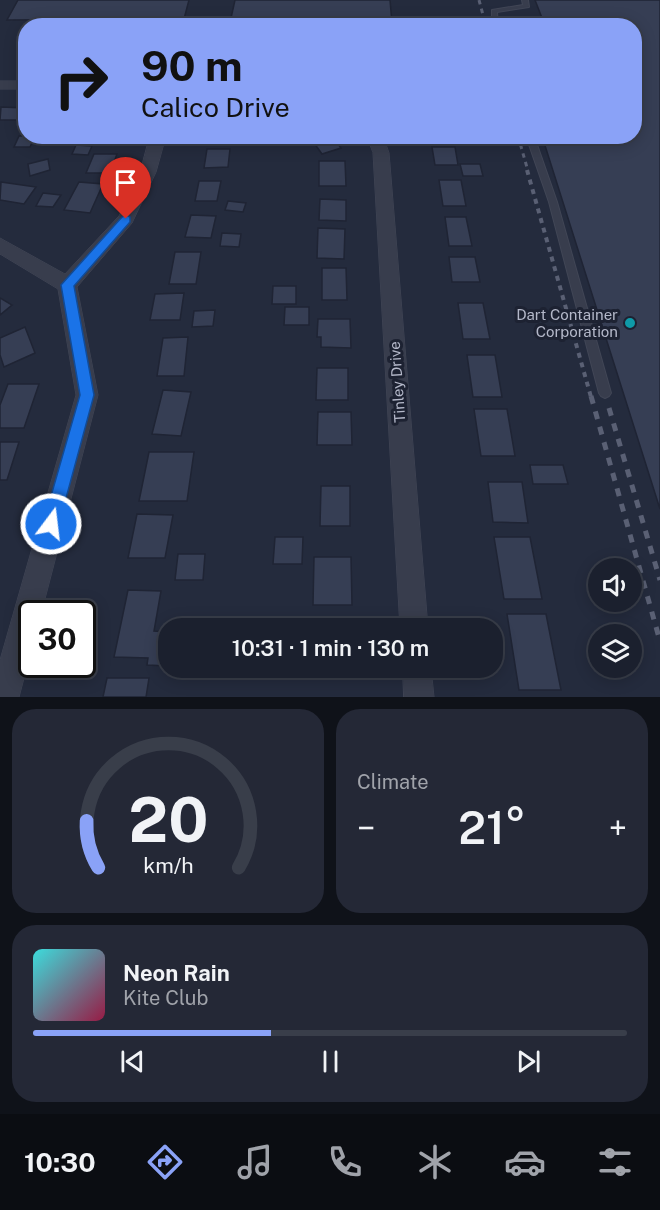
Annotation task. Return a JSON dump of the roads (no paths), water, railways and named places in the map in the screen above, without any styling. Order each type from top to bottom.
[{"type":"street","points":[[0,85],[18,85]]},
{"type":"street","points":[[68,285],[126,219],[148,172],[156,144]]},
{"type":"street","name":"Tinley Drive","points":[[378,144],[381,153],[413,618]]},
{"type":"street","points":[[0,245],[68,285],[87,395],[4,697]]},
{"type":"street","points":[[418,678],[419,697]]},
{"type":"lane","points":[[492,18],[494,11],[527,6],[525,0]]},
{"type":"lane","points":[[533,144],[552,202],[605,393]]},
{"type":"railway","points":[[479,0],[484,18]]},
{"type":"railway","points":[[520,144],[528,171]]},
{"type":"railway","points":[[527,170],[591,397]]},
{"type":"railway","points":[[591,396],[660,641]]},
{"type":"railway","points":[[609,408],[660,580]]},
{"type":"place","name":"Dart Container Corporation","points":[[630,323]]}]
